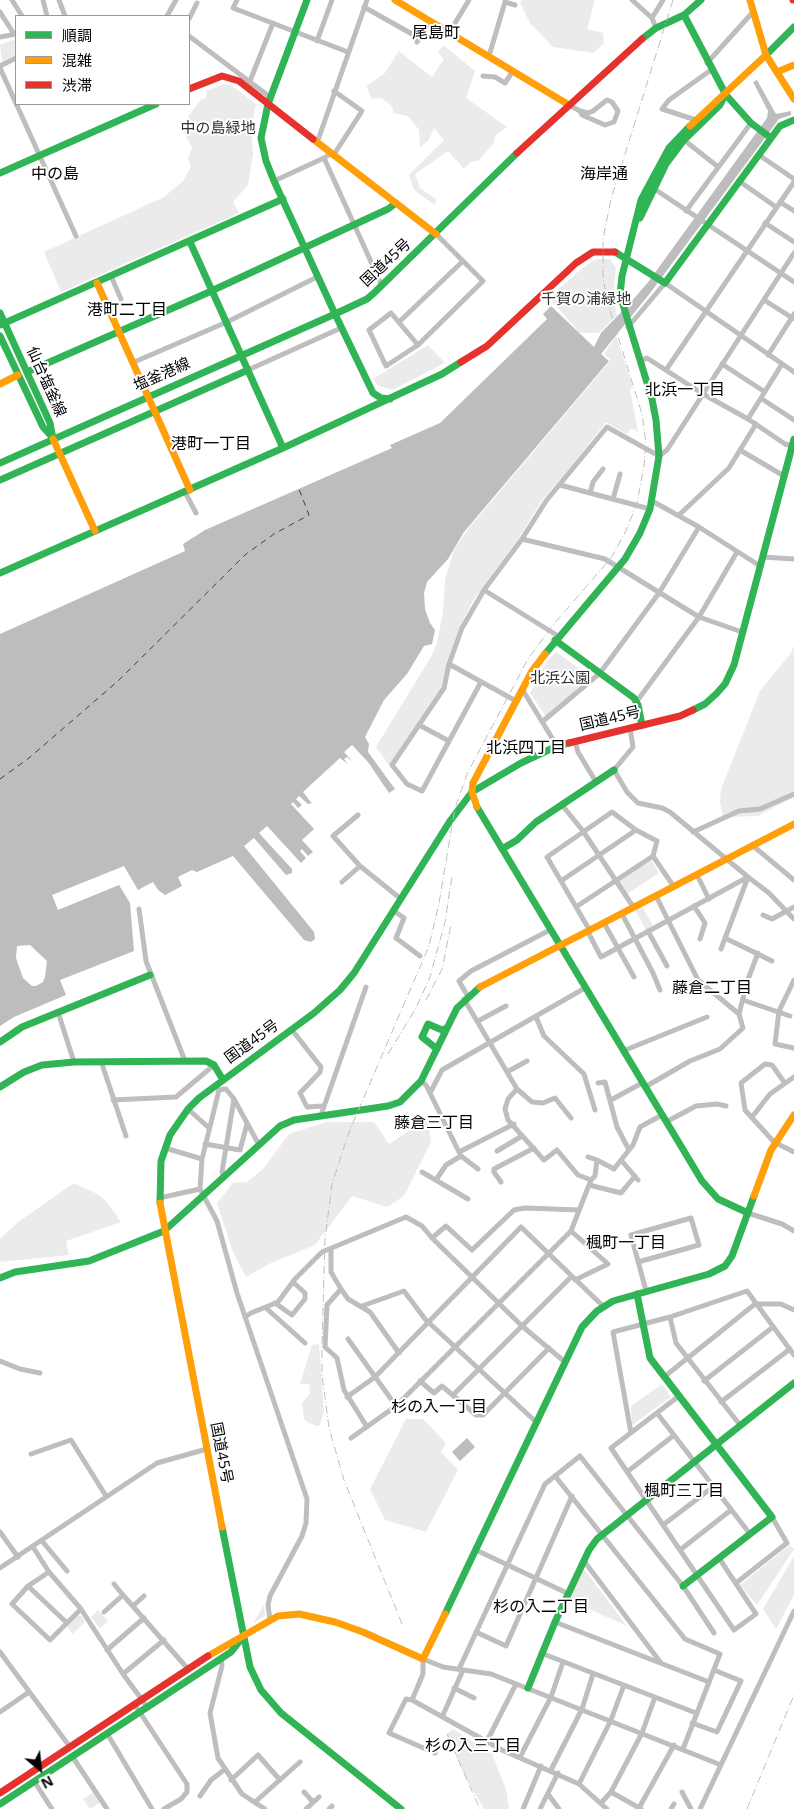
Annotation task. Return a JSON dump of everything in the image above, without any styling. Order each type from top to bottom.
[{"type":"main road","points":[[307,0],[269,101],[261,138],[266,161],[274,181],[373,394],[381,398],[393,398]]},
{"type":"main road","name":"国道45号","points":[[335,314],[367,299],[436,234],[503,166],[569,105],[656,28],[684,15],[701,0]]},
{"type":"main road","points":[[750,0],[766,55],[794,98]]},
{"type":"main road","points":[[400,1],[449,33],[569,105]]},
{"type":"main road","points":[[684,15],[709,67],[726,95],[751,123],[769,137]]},
{"type":"main road","points":[[748,1213],[723,1202],[713,1195],[643,1085],[550,930],[476,806],[472,792],[473,783],[532,671],[556,638],[619,568],[634,545],[650,510],[659,456],[652,399],[623,310],[620,285],[641,200],[660,160],[696,120],[726,95],[794,27]]},
{"type":"main road","points":[[777,72],[794,65]]},
{"type":"main road","points":[[190,89],[211,79],[227,76],[239,81],[269,101],[329,156],[436,234]]},
{"type":"main road","points":[[636,226],[666,164],[684,140],[720,105],[726,95]]},
{"type":"main road","points":[[0,173],[154,105]]},
{"type":"main road","points":[[0,573],[372,408],[442,374],[487,346],[585,256],[599,251],[608,251],[627,258],[663,282],[759,155],[769,137],[782,124],[794,120]]},
{"type":"main road","points":[[2,324],[190,242],[282,199]]},
{"type":"main road","points":[[27,372],[304,248],[388,209],[396,203]]},
{"type":"main road","points":[[190,242],[283,448]]},
{"type":"main road","points":[[97,283],[187,491]]},
{"type":"main road","name":"仙台塩釜線","points":[[0,313],[2,324],[27,372],[50,424],[53,439]]},
{"type":"main road","name":"塩釜港線","points":[[0,462],[335,314]]},
{"type":"main road","name":"仙台塩釜線","points":[[0,336],[43,426],[53,439]]},
{"type":"main road","points":[[0,480],[248,370]]},
{"type":"main road","points":[[0,384],[18,375]]},
{"type":"main road","points":[[53,439],[95,531]]},
{"type":"main road","name":"国道45号","points":[[401,1809],[338,1760],[274,1706],[254,1676],[242,1637],[164,1230],[158,1178],[165,1148],[170,1135],[188,1109],[217,1088],[223,1080],[292,1030],[340,990],[366,957],[450,821],[472,792],[521,763],[557,746],[688,713],[705,704],[716,694],[730,675],[793,443]]},
{"type":"main road","points":[[556,638],[637,700],[642,725]]},
{"type":"main road","points":[[502,849],[517,840],[536,822],[614,770]]},
{"type":"main road","points":[[0,1278],[15,1272],[67,1266],[89,1261],[164,1230],[202,1193],[224,1178],[280,1126],[294,1120],[388,1106],[400,1102],[421,1081],[447,1028],[465,997],[487,983],[589,932],[752,844],[794,824]]},
{"type":"main road","points":[[0,1042],[22,1027],[150,975]]},
{"type":"main road","points":[[437,1049],[422,1037],[428,1024],[442,1030],[447,1028]]},
{"type":"main road","points":[[0,1087],[24,1072],[42,1065],[101,1061],[206,1061],[214,1066],[223,1080]]},
{"type":"main road","points":[[0,1793],[226,1644],[242,1637],[270,1620],[287,1614],[299,1614],[326,1620],[363,1632],[423,1659],[582,1327],[613,1301],[709,1274],[725,1266],[732,1256],[774,1142],[794,1116]]},
{"type":"main road","points":[[637,1294],[650,1358],[772,1517],[683,1586]]},
{"type":"main road","points":[[528,1688],[540,1653],[592,1545],[602,1534],[645,1499],[794,1383]]},
{"type":"main road","points":[[0,1804],[72,1756],[108,1735],[221,1659],[231,1652],[242,1637]]},
{"type":"street","points":[[12,0],[21,15]]},
{"type":"street","points":[[43,0],[47,15]]},
{"type":"street","points":[[59,0],[65,15]]},
{"type":"street","points":[[168,15],[176,0]]},
{"type":"street","points":[[237,0],[233,8],[348,52]]},
{"type":"street","points":[[317,40],[332,0]]},
{"type":"street","points":[[317,143],[367,0]]},
{"type":"street","points":[[449,33],[469,0]]},
{"type":"street","points":[[632,0],[652,18],[656,28]]},
{"type":"street","points":[[652,18],[663,0]]},
{"type":"street","points":[[489,56],[506,2],[515,5]]},
{"type":"street","points":[[190,17],[197,3]]},
{"type":"street","points":[[364,8],[418,40],[430,21]]},
{"type":"street","points":[[0,12],[15,34],[0,37]]},
{"type":"street","points":[[696,120],[662,108],[709,67],[753,12]]},
{"type":"street","points":[[250,81],[273,23]]},
{"type":"street","points":[[190,37],[250,81],[269,101]]},
{"type":"street","points":[[15,59],[0,67],[15,100]]},
{"type":"street","points":[[483,76],[495,76],[505,83],[513,71]]},
{"type":"street","points":[[274,181],[329,156],[362,111],[334,91]]},
{"type":"street","points":[[569,105],[580,111],[582,115],[605,125],[614,122],[618,111],[612,102],[607,100],[593,111],[580,111]]},
{"type":"street","points":[[17,105],[76,236]]},
{"type":"street","points":[[686,211],[751,123]]},
{"type":"street","points":[[684,140],[718,166]]},
{"type":"street","points":[[666,370],[794,180],[759,155]]},
{"type":"street","points":[[329,156],[354,225],[382,286]]},
{"type":"street","points":[[739,181],[778,205],[794,211]]},
{"type":"street","points":[[653,188],[705,225],[794,282]]},
{"type":"street","points":[[765,223],[794,242]]},
{"type":"street","points":[[418,345],[391,313],[369,330],[386,366],[418,345],[483,281],[436,234]]},
{"type":"street","points":[[481,682],[422,791],[407,784],[392,765],[444,688],[462,628],[484,590],[522,539],[546,501],[607,427],[659,456],[667,450],[794,253]]},
{"type":"street","points":[[399,322],[463,260]]},
{"type":"street","points":[[111,276],[121,298]]},
{"type":"street","points":[[132,363],[227,322],[318,278]]},
{"type":"street","points":[[628,325],[663,282],[794,372]]},
{"type":"street","points":[[764,300],[793,317],[768,355]]},
{"type":"street","points":[[248,370],[341,328]]},
{"type":"street","points":[[640,361],[648,358],[703,394],[756,424],[784,444],[793,443]]},
{"type":"street","points":[[722,364],[766,392]]},
{"type":"street","points":[[748,419],[782,364]]},
{"type":"street","points":[[372,408],[373,394]]},
{"type":"street","points":[[762,399],[794,420]]},
{"type":"street","points":[[679,514],[729,468],[756,424]]},
{"type":"street","points":[[740,450],[784,476]]},
{"type":"street","points":[[590,493],[593,482],[603,469]]},
{"type":"street","points":[[613,499],[620,474]]},
{"type":"street","points":[[560,484],[650,510]]},
{"type":"street","points":[[187,491],[196,513]]},
{"type":"street","points":[[652,501],[679,514],[760,566]]},
{"type":"street","points":[[542,722],[600,673],[660,593],[699,527]]},
{"type":"street","points":[[522,539],[605,559],[623,572],[699,617],[742,632]]},
{"type":"street","points":[[637,700],[699,617],[737,552]]},
{"type":"street","points":[[763,556],[794,559]]},
{"type":"street","points":[[484,590],[556,638]]},
{"type":"street","points":[[450,664],[516,701]]},
{"type":"street","points":[[522,690],[557,746]]},
{"type":"street","points":[[419,725],[449,741]]},
{"type":"street","points":[[630,728],[633,747],[614,770],[627,792],[638,803],[662,808],[670,812],[769,893],[794,919]]},
{"type":"street","points":[[575,741],[578,752],[596,782]]},
{"type":"street","points":[[693,832],[739,811],[760,809],[794,794]]},
{"type":"street","points":[[562,805],[583,831],[634,908]]},
{"type":"street","points":[[576,908],[653,856],[657,841],[636,830],[612,812],[546,857],[576,908],[601,957],[748,877]]},
{"type":"street","points":[[358,815],[333,836],[360,866],[401,899]]},
{"type":"street","points":[[561,881],[636,830]]},
{"type":"street","points":[[752,844],[794,880]]},
{"type":"street","points":[[653,856],[674,887]]},
{"type":"street","points":[[342,882],[360,866]]},
{"type":"street","points":[[696,875],[709,899]]},
{"type":"street","points":[[721,949],[748,877]]},
{"type":"street","points":[[656,896],[698,980],[739,1014]]},
{"type":"street","points":[[694,906],[705,922],[700,939]]},
{"type":"street","points":[[763,915],[772,919],[794,907]]},
{"type":"street","points":[[139,909],[146,961],[150,975],[185,1061]]},
{"type":"street","points":[[394,911],[404,918],[396,938],[420,956]]},
{"type":"street","points":[[622,914],[660,990]]},
{"type":"street","points":[[604,923],[634,977]]},
{"type":"street","points":[[550,930],[471,971],[459,981],[465,997],[516,1089],[532,1102],[543,1103],[555,1098],[571,1118]]},
{"type":"street","points":[[648,931],[666,966]]},
{"type":"street","points":[[725,938],[772,960]]},
{"type":"street","points":[[611,1100],[725,1045],[742,1030],[739,1014],[758,953]]},
{"type":"street","points":[[794,980],[779,1012],[775,1044],[794,1048]]},
{"type":"street","points":[[321,1115],[366,987]]},
{"type":"street","points":[[430,1093],[442,1070],[585,988]]},
{"type":"street","points":[[743,1000],[790,1016]]},
{"type":"street","points":[[478,1021],[506,1006]]},
{"type":"street","points":[[58,1012],[74,1062]]},
{"type":"street","points":[[536,1017],[544,1036],[585,1076],[596,1110]]},
{"type":"street","points":[[623,1051],[707,1017]]},
{"type":"street","points":[[292,1030],[320,1067],[320,1072],[300,1093],[307,1107],[323,1106]]},
{"type":"street","points":[[507,1072],[527,1060]]},
{"type":"street","points":[[101,1061],[126,1136]]},
{"type":"street","points":[[784,1082],[772,1065],[765,1064],[741,1083],[745,1110],[774,1142],[794,1152]]},
{"type":"street","points":[[113,1100],[176,1096],[214,1066]]},
{"type":"street","points":[[752,1117],[762,1103],[784,1082],[794,1077]]},
{"type":"street","points":[[421,1081],[430,1093],[460,1154],[478,1168]]},
{"type":"street","points":[[598,1083],[605,1082],[617,1127],[629,1150]]},
{"type":"street","points":[[260,1145],[226,1088],[217,1088],[202,1159],[202,1193],[217,1221],[245,1317],[307,1498],[306,1523],[302,1536],[270,1596],[268,1605],[270,1620]]},
{"type":"street","points":[[516,1089],[508,1099],[505,1109],[508,1120],[514,1124],[522,1136],[544,1160],[557,1150],[578,1175],[590,1182],[621,1193],[637,1178],[621,1160]]},
{"type":"street","points":[[224,1178],[222,1172],[234,1099]]},
{"type":"street","points":[[666,1122],[696,1106],[717,1104],[726,1106]]},
{"type":"street","points":[[188,1109],[208,1127]]},
{"type":"street","points":[[588,1156],[614,1169],[629,1150],[640,1127],[662,1115]]},
{"type":"street","points":[[205,1144],[225,1149],[240,1150],[247,1123]]},
{"type":"street","points":[[436,1180],[446,1165],[460,1154],[514,1124]]},
{"type":"street","points":[[497,1151],[522,1136]]},
{"type":"street","points":[[165,1148],[202,1159]]},
{"type":"street","points":[[501,1182],[494,1169],[534,1148]]},
{"type":"street","points":[[351,1438],[396,1406],[571,1231],[590,1182],[595,1176],[598,1160]]},
{"type":"street","points":[[422,1172],[468,1199]]},
{"type":"street","points":[[159,1198],[202,1193]]},
{"type":"street","points":[[432,1238],[446,1226],[472,1250],[514,1210],[525,1208],[579,1210]]},
{"type":"street","points":[[748,1213],[782,1224],[794,1231]]},
{"type":"street","points":[[245,1317],[251,1312],[266,1308],[284,1296],[293,1282],[322,1252],[406,1217],[422,1226],[522,1326],[565,1362]]},
{"type":"street","points":[[638,1262],[699,1245],[691,1218],[631,1235],[638,1262],[647,1291]]},
{"type":"street","points":[[347,1397],[375,1377],[522,1227],[604,1307]]},
{"type":"street","points":[[453,1395],[573,1278],[608,1264],[571,1231]]},
{"type":"street","points":[[331,1249],[331,1272],[341,1290],[348,1299],[370,1312],[399,1353]]},
{"type":"street","points":[[275,1303],[292,1315],[305,1298],[304,1292],[293,1282]]},
{"type":"street","points":[[341,1290],[327,1305],[325,1347],[337,1358],[347,1397],[366,1427]]},
{"type":"street","points":[[362,1306],[404,1291],[430,1322],[478,1370],[505,1392],[536,1422]]},
{"type":"street","points":[[630,1433],[613,1332],[670,1317],[747,1291],[794,1355]]},
{"type":"street","points":[[664,1377],[755,1304],[780,1304],[794,1310]]},
{"type":"street","points":[[266,1308],[305,1343]]},
{"type":"street","points":[[670,1317],[674,1338],[687,1358],[740,1425]]},
{"type":"street","points":[[704,1380],[773,1327]]},
{"type":"street","points":[[348,1339],[396,1406]]},
{"type":"street","points":[[420,1381],[434,1394],[442,1386],[476,1415],[483,1415],[549,1348]]},
{"type":"street","points":[[721,1402],[790,1349]]},
{"type":"street","points":[[0,1361],[20,1370],[40,1373]]},
{"type":"street","points":[[679,1396],[611,1448],[734,1630],[756,1614],[719,1558]]},
{"type":"street","points":[[657,1414],[750,1534]]},
{"type":"street","points":[[627,1472],[674,1436]]},
{"type":"street","points":[[31,1454],[71,1440],[106,1496]]},
{"type":"street","points":[[0,1568],[157,1463],[207,1450]]},
{"type":"street","points":[[443,1715],[476,1632],[545,1484],[580,1456],[683,1586],[714,1633]]},
{"type":"street","points":[[555,1476],[685,1638],[720,1654],[683,1749]]},
{"type":"street","points":[[662,1525],[713,1487]]},
{"type":"street","points":[[476,1632],[506,1646],[572,1496]]},
{"type":"street","points":[[680,1550],[731,1510]]},
{"type":"street","points":[[736,1583],[787,1543],[772,1517]]},
{"type":"street","points":[[0,1532],[18,1557]]},
{"type":"street","points":[[42,1541],[68,1571]]},
{"type":"street","points":[[33,1547],[48,1572],[81,1609],[123,1674],[148,1708]]},
{"type":"street","points":[[476,1550],[568,1594]]},
{"type":"street","points":[[584,1561],[662,1663]]},
{"type":"street","points":[[48,1572],[28,1586],[12,1604],[50,1640],[81,1609]]},
{"type":"street","points":[[114,1584],[188,1669]]},
{"type":"street","points":[[28,1586],[67,1623]]},
{"type":"street","points":[[104,1612],[123,1595]]},
{"type":"street","points":[[133,1606],[144,1596]]},
{"type":"street","points":[[700,1809],[794,1611]]},
{"type":"street","points":[[107,1650],[144,1618]]},
{"type":"street","points":[[555,1622],[709,1682]]},
{"type":"street","points":[[123,1674],[164,1640]]},
{"type":"street","points":[[0,1652],[70,1747]]},
{"type":"street","points":[[540,1653],[696,1713]]},
{"type":"street","points":[[221,1659],[222,1666],[210,1713],[212,1736],[218,1758],[224,1770],[242,1794],[265,1809]]},
{"type":"street","points":[[412,1700],[423,1674],[423,1659],[443,1667],[491,1674],[722,1765]]},
{"type":"street","points":[[520,1757],[550,1697],[563,1662]]},
{"type":"street","points":[[692,1723],[717,1732],[741,1681],[714,1670]]},
{"type":"street","points":[[551,1770],[582,1709],[593,1674]]},
{"type":"street","points":[[488,1741],[516,1684]]},
{"type":"street","points":[[579,1784],[611,1720],[624,1685]]},
{"type":"street","points":[[454,1688],[474,1698]]},
{"type":"street","points":[[0,1712],[30,1692]]},
{"type":"street","points":[[601,1803],[611,1792],[642,1732],[655,1697]]},
{"type":"street","points":[[435,1753],[389,1733],[406,1698],[443,1715],[520,1757],[579,1784],[606,1809]]},
{"type":"street","points":[[135,1705],[187,1784],[187,1792],[181,1799],[164,1809]]},
{"type":"street","points":[[108,1735],[152,1809]]},
{"type":"street","points":[[611,1792],[640,1809],[674,1745]]},
{"type":"street","points":[[231,1780],[258,1755],[280,1780]]},
{"type":"street","points":[[72,1756],[107,1809]]},
{"type":"street","points":[[255,1802],[300,1762]]},
{"type":"street","points":[[523,1809],[541,1766]]},
{"type":"street","points":[[200,1796],[211,1780],[224,1770]]},
{"type":"street","points":[[540,1809],[558,1773]]},
{"type":"street","points":[[34,1781],[52,1809]]},
{"type":"street","points":[[304,1792],[313,1802]]},
{"type":"street","points":[[682,1792],[691,1809]]},
{"type":"street","points":[[548,1794],[559,1809]]},
{"type":"street","points":[[306,1809],[319,1797]]},
{"type":"green space","points":[[522,0],[595,0],[587,29],[603,33],[604,43],[593,53],[553,47],[530,23],[520,3]]},
{"type":"green space","points":[[15,40],[15,56],[2,62],[0,45]]},
{"type":"green space","points":[[443,45],[475,71],[466,98],[507,127],[496,135],[493,144],[478,161],[470,162],[464,169],[448,151],[415,174],[420,188],[436,199],[435,205],[414,190],[409,175],[444,140],[434,128],[428,141],[420,147],[419,130],[408,116],[394,113],[391,105],[381,98],[372,99],[366,86],[384,74],[399,51],[432,77],[444,59],[438,53]]},
{"type":"green space","name":"中の島緑地","points":[[223,84],[231,85],[256,104],[251,130],[253,154],[248,185],[233,202],[239,213],[61,292],[44,252],[164,197],[183,181],[191,166],[188,159],[192,148],[183,130],[185,121],[202,98],[203,100],[207,95],[206,91]]},
{"type":"green space","name":"千賀の浦緑地","points":[[610,259],[616,268],[613,297],[617,315],[599,333],[580,333],[549,298],[579,271],[592,261]]},
{"type":"green space","points":[[616,336],[633,387],[630,390],[638,432],[631,428],[627,434],[606,422],[568,471],[542,500],[519,538],[474,599],[460,626],[448,660],[441,688],[389,765],[376,747],[431,657],[437,643],[443,612],[445,579],[454,550],[469,528],[611,360],[604,354]]},
{"type":"green space","points":[[428,345],[445,363],[392,390],[377,385],[373,379]]},
{"type":"green space","points":[[794,645],[794,797],[758,816],[723,817],[720,803],[721,789],[760,691],[791,653]]},
{"type":"green space","name":"北浜公園","points":[[556,652],[590,676],[547,718],[530,693],[546,663]]},
{"type":"green space","points":[[650,858],[659,873],[627,894],[618,880]]},
{"type":"green space","points":[[641,904],[654,928],[647,932],[634,908]]},
{"type":"green space","points":[[428,1118],[431,1142],[404,1196],[387,1207],[352,1196],[315,1245],[271,1263],[246,1277],[233,1252],[217,1203],[233,1183],[247,1182],[263,1169],[289,1134],[326,1122],[374,1122],[389,1144]]},
{"type":"green space","points":[[74,1183],[97,1194],[106,1201],[121,1222],[66,1241],[69,1255],[0,1262],[0,1239],[18,1222]]},
{"type":"green space","points":[[319,1344],[324,1412],[320,1425],[317,1426],[304,1419],[302,1403],[310,1393],[309,1384],[300,1384],[312,1345]]},
{"type":"green space","points":[[662,1384],[671,1397],[632,1425],[631,1406]]},
{"type":"green space","points":[[406,1419],[423,1419],[446,1443],[441,1452],[458,1470],[426,1532],[385,1520],[370,1489]]},
{"type":"green space","points":[[790,1545],[794,1549],[757,1605],[740,1585]]},
{"type":"green space","points":[[794,1556],[794,1595],[776,1629],[763,1609]]},
{"type":"green space","points":[[584,1569],[627,1626],[568,1600]]},
{"type":"green space","points":[[264,1604],[265,1615],[255,1623],[254,1622]]},
{"type":"green space","points":[[98,1610],[108,1621],[100,1629],[91,1617]]},
{"type":"green space","points":[[77,1616],[82,1616],[85,1622],[73,1634],[67,1627]]},
{"type":"green space","points":[[453,1729],[492,1754],[506,1789],[509,1809],[484,1809],[466,1779],[447,1734]]},
{"type":"green space","points":[[94,1792],[101,1802],[90,1809],[83,1799]]},
{"type":"shaded area","points":[[757,80],[776,114],[791,111],[791,115],[779,119],[651,292],[601,354],[609,361],[464,532],[448,559],[427,582],[424,593],[425,609],[430,623],[435,630],[432,644],[424,646],[407,674],[384,700],[365,737],[369,744],[368,752],[395,789],[389,793],[368,762],[352,745],[344,752],[352,761],[347,757],[344,759],[348,764],[340,758],[303,792],[312,803],[308,804],[299,796],[296,799],[302,805],[298,808],[293,802],[291,804],[314,829],[302,840],[313,852],[308,856],[302,849],[300,851],[306,858],[301,863],[267,826],[259,833],[292,869],[292,873],[286,875],[254,838],[244,846],[314,932],[315,939],[311,942],[304,940],[233,856],[197,872],[192,870],[178,877],[182,886],[165,895],[158,890],[153,882],[138,890],[124,866],[52,895],[58,910],[119,885],[130,903],[134,951],[60,980],[66,995],[14,1017],[0,1026],[0,634],[185,551],[183,544],[205,530],[392,448],[390,445],[440,423],[547,319],[543,314],[551,306],[594,347],[601,333],[649,281],[767,118],[768,111],[753,82]],"holes":[[[30,945],[47,961],[43,982],[32,986],[23,978],[16,958],[17,946]]]},
{"type":"shaded area","points":[[467,1438],[475,1447],[460,1461],[452,1452]]},
{"type":"ferry route","points":[[0,779],[29,758],[118,681],[246,554],[274,534],[309,515],[299,489]]},
{"type":"railway","points":[[402,1624],[344,1480],[329,1428],[322,1375],[322,1345],[325,1239],[332,1184],[349,1132],[429,946],[439,903],[455,808],[468,772],[528,659],[553,625],[611,558],[626,531],[637,503],[646,443],[642,414],[607,301],[603,277],[603,239],[611,199],[673,0]]},
{"type":"railway","points":[[388,1054],[416,1008],[430,977],[445,922],[452,876]]},
{"type":"railway","points":[[426,1000],[442,969],[451,925]]},
{"type":"railway","points":[[747,1809],[794,1695]]},
{"type":"railway","points":[[447,1734],[480,1809]]},
{"type":"traffic: fast","points":[[307,0],[268,104],[261,138],[266,161],[274,181],[335,314],[367,299],[374,293],[517,153]]},
{"type":"traffic: fast","points":[[642,39],[656,28],[684,15],[701,0]]},
{"type":"traffic: fast","points":[[684,15],[726,95],[751,123],[771,138]]},
{"type":"traffic: fast","points":[[766,55],[794,27]]},
{"type":"traffic: fast","points":[[640,218],[666,164],[684,140],[720,105],[724,97]]},
{"type":"traffic: fast","points":[[0,173],[154,105]]},
{"type":"traffic: fast","points":[[615,252],[665,283],[780,126],[794,120]]},
{"type":"traffic: fast","points":[[545,654],[625,559],[640,533],[650,509],[659,456],[656,420],[652,399],[620,295],[622,276],[641,200],[669,148],[690,126]]},
{"type":"traffic: fast","points":[[0,325],[283,199]]},
{"type":"traffic: fast","points":[[27,372],[207,293],[388,209],[396,203]]},
{"type":"traffic: fast","points":[[190,242],[283,448]]},
{"type":"traffic: fast","points":[[0,313],[50,423],[53,439]]},
{"type":"traffic: fast","points":[[335,314],[373,393],[381,398],[390,399]]},
{"type":"traffic: fast","points":[[0,463],[335,314]]},
{"type":"traffic: fast","points":[[0,336],[43,427],[52,437]]},
{"type":"traffic: fast","points":[[0,573],[283,448],[442,374],[461,362]]},
{"type":"traffic: fast","points":[[0,480],[248,370]]},
{"type":"traffic: fast","points":[[693,710],[705,704],[716,694],[725,684],[734,665],[794,439]]},
{"type":"traffic: fast","points":[[555,640],[634,698],[638,705],[642,725]]},
{"type":"traffic: fast","points":[[160,1203],[161,1161],[170,1135],[188,1109],[199,1098],[314,1013],[340,990],[354,973],[450,821],[472,792],[521,763],[557,746],[569,743]]},
{"type":"traffic: fast","points":[[502,849],[517,840],[536,822],[614,770]]},
{"type":"traffic: fast","points":[[477,807],[702,1181],[718,1199],[748,1213]]},
{"type":"traffic: fast","points":[[0,1042],[22,1027],[150,975]]},
{"type":"traffic: fast","points":[[0,1278],[15,1272],[89,1261],[164,1231],[280,1126],[294,1120],[388,1106],[400,1102],[421,1081],[457,1008],[480,987]]},
{"type":"traffic: fast","points":[[437,1049],[422,1037],[428,1024],[442,1030],[447,1028]]},
{"type":"traffic: fast","points":[[0,1087],[24,1072],[42,1065],[74,1062],[206,1061],[214,1065],[223,1080]]},
{"type":"traffic: fast","points":[[445,1614],[582,1327],[597,1311],[613,1301],[709,1274],[725,1266],[732,1256],[754,1196]]},
{"type":"traffic: fast","points":[[637,1294],[650,1358],[772,1517],[683,1586]]},
{"type":"traffic: fast","points":[[528,1688],[555,1622],[589,1550],[597,1539],[794,1383]]},
{"type":"traffic: fast","points":[[222,1527],[250,1667],[261,1690],[281,1713],[401,1809]]},
{"type":"traffic: fast","points":[[0,1804],[231,1652],[242,1638]]},
{"type":"traffic: slow","points":[[395,0],[569,105]]},
{"type":"traffic: slow","points":[[750,0],[766,55],[794,99]]},
{"type":"traffic: slow","points":[[690,126],[766,55]]},
{"type":"traffic: slow","points":[[777,72],[794,65]]},
{"type":"traffic: slow","points":[[313,139],[436,234]]},
{"type":"traffic: slow","points":[[97,283],[190,490]]},
{"type":"traffic: slow","points":[[0,384],[18,375]]},
{"type":"traffic: slow","points":[[53,439],[95,531]]},
{"type":"traffic: slow","points":[[477,807],[472,792],[473,783],[532,671],[545,654]]},
{"type":"traffic: slow","points":[[480,987],[794,824]]},
{"type":"traffic: slow","points":[[754,1196],[771,1150],[794,1115]]},
{"type":"traffic: slow","points":[[160,1203],[222,1527]]},
{"type":"traffic: slow","points":[[208,1656],[278,1616],[299,1614],[335,1622],[363,1632],[423,1659],[445,1614]]},
{"type":"traffic: jam","points":[[517,153],[642,39]]},
{"type":"traffic: jam","points":[[190,89],[222,76],[239,81],[313,139]]},
{"type":"traffic: jam","points":[[461,362],[487,346],[576,263],[593,252],[615,252]]},
{"type":"traffic: jam","points":[[569,743],[680,716],[693,710]]},
{"type":"traffic: jam","points":[[0,1793],[208,1656]]},
{"type":"district","name":"尾島町","points":[[436,33]]},
{"type":"district","name":"中の島","points":[[55,174]]},
{"type":"district","name":"海岸通","points":[[604,174]]},
{"type":"district","name":"港町二丁目","points":[[127,310]]},
{"type":"district","name":"北浜一丁目","points":[[685,390]]},
{"type":"district","name":"港町一丁目","points":[[211,444]]},
{"type":"district","name":"北浜四丁目","points":[[526,748]]},
{"type":"district","name":"藤倉二丁目","points":[[712,988]]},
{"type":"district","name":"藤倉三丁目","points":[[434,1123]]},
{"type":"district","name":"楓町一丁目","points":[[626,1243]]},
{"type":"district","name":"杉の入一丁目","points":[[439,1407]]},
{"type":"district","name":"楓町三丁目","points":[[684,1491]]},
{"type":"district","name":"杉の入二丁目","points":[[541,1607]]},
{"type":"district","name":"杉の入三丁目","points":[[473,1746]]}]
